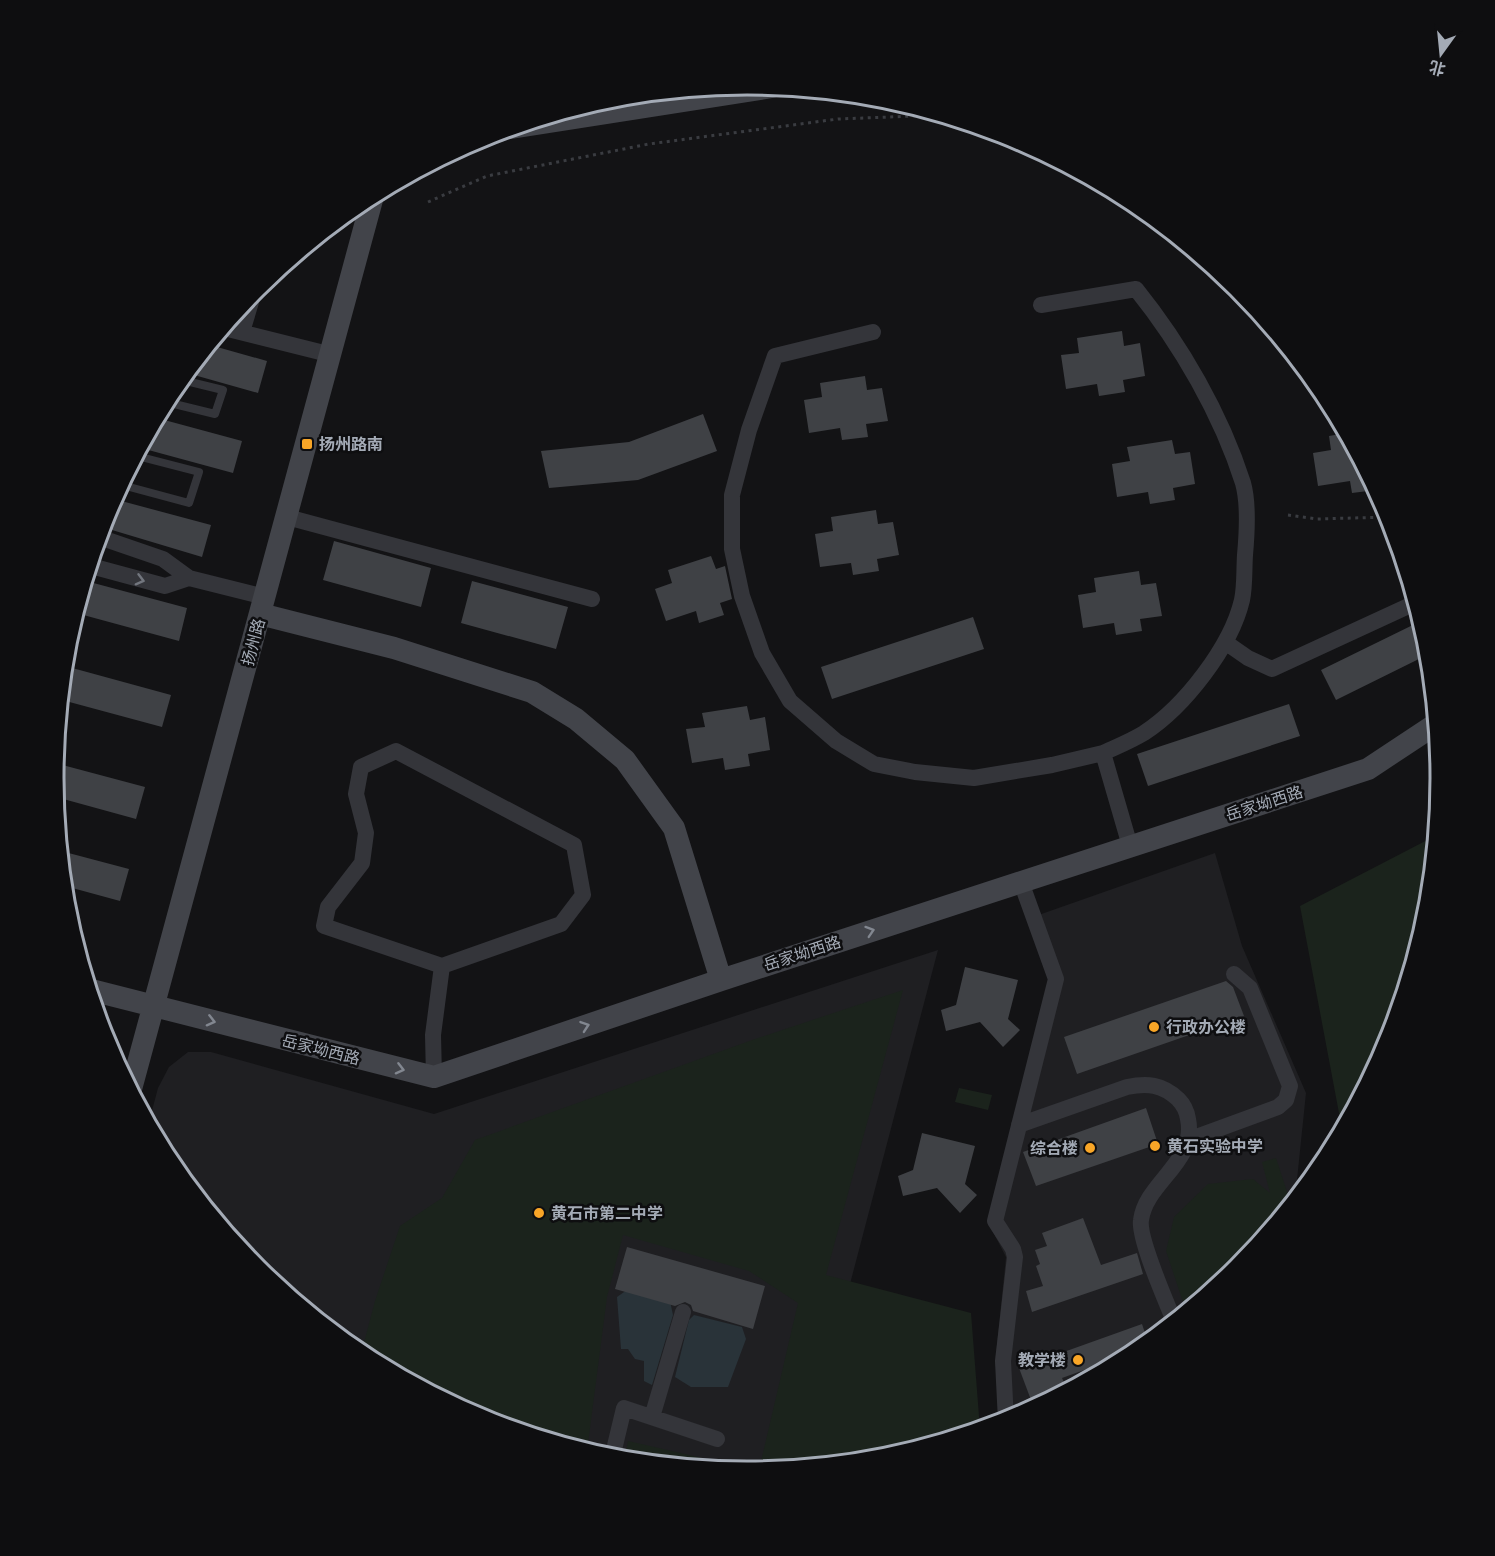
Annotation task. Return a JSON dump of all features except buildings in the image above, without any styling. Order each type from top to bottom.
[{"type":"main road","points":[[567,119],[717,96]]},
{"type":"main road","name":"扬州路","points":[[134,1078],[332,355],[369,209]]},
{"type":"main road","points":[[263,606],[532,692],[576,719],[626,760],[674,828],[721,980]]},
{"type":"main road","name":"岳家坳西路","points":[[99,992],[434,1077],[721,980],[1368,769],[1429,729]]},
{"type":"street","points":[[873,332],[775,356],[749,430],[732,495],[732,549],[742,597],[762,653],[790,701],[836,741],[874,764],[915,772],[974,778],[1052,765],[1103,753],[1144,732],[1188,694],[1225,642],[1242,601],[1247,532],[1244,485],[1222,432],[1164,324],[1136,289],[1041,305]]},
{"type":"street","points":[[242,332],[248,314]]},
{"type":"street","points":[[232,330],[332,355]]},
{"type":"street","points":[[287,517],[592,599]]},
{"type":"street","points":[[108,540],[163,559],[189,578],[263,606]]},
{"type":"street","points":[[98,568],[165,586],[189,578]]},
{"type":"street","points":[[1225,642],[1248,658],[1272,669],[1408,606]]},
{"type":"street","points":[[396,751],[574,845],[583,895],[561,924],[442,966],[324,926],[328,907],[362,863],[366,833],[356,794],[361,767],[396,751]]},
{"type":"street","points":[[1103,753],[1130,846]]},
{"type":"street","points":[[1005,1410],[1003,1360],[1015,1257],[1013,1249],[995,1221],[1056,979],[1021,882]]},
{"type":"street","points":[[434,1077],[433,1035],[442,966]]},
{"type":"street","points":[[1188,1140],[1278,1107],[1289,1094],[1290,1086],[1250,988],[1234,974]]},
{"type":"street","points":[[1019,1125],[1127,1087],[1145,1083],[1170,1092],[1181,1101],[1190,1127],[1188,1140],[1172,1168],[1148,1199],[1140,1222],[1171,1314]]},
{"type":"street","points":[[652,1417],[683,1312]]},
{"type":"street","points":[[614,1448],[624,1408],[717,1439]]},
{"type":"lane","points":[[176,405],[215,414],[223,390],[192,382]]},
{"type":"lane","points":[[130,487],[189,503],[199,472],[144,458]]},
{"type":"path","points":[[428,202],[487,176],[649,144],[838,119],[915,116]]},
{"type":"path","points":[[1288,515],[1317,519],[1379,517]]},
{"type":"shaded area","points":[[1427,840],[1417,911],[1394,998],[1379,1039],[1340,1118],[1300,906]]},
{"type":"shaded area","name":"黄石实验中学","points":[[1215,853],[1242,946],[1306,1093],[1297,1183],[1261,1228],[1198,1292],[1127,1346],[1050,1391],[1010,1409],[995,1364],[1006,1257],[990,1226],[1051,981],[1030,918]]},
{"type":"shaded area","name":"黄石市第二中学","points":[[938,950],[804,1459],[703,1460],[614,1448],[528,1425],[445,1391],[368,1346],[297,1292],[234,1228],[206,1194],[152,1112],[158,1088],[169,1067],[188,1052],[211,1052],[434,1114]]},
{"type":"shaded area","points":[[903,990],[826,1275],[971,1313],[979,1420],[924,1438],[881,1448],[792,1460],[761,1461],[798,1303],[749,1271],[623,1235],[607,1297],[588,1442],[528,1425],[445,1391],[364,1343],[400,1226],[442,1198],[475,1140],[755,1039]]},
{"type":"shaded area","points":[[959,1088],[992,1095],[988,1110],[955,1102]]},
{"type":"shaded area","points":[[1276,1158],[1288,1195],[1230,1261],[1184,1304],[1166,1251],[1174,1217],[1208,1184],[1253,1179],[1270,1193],[1262,1162]]},
{"type":"shaded area","points":[[627,1290],[670,1301],[673,1315],[652,1385],[644,1381],[644,1361],[635,1359],[628,1349],[621,1349],[617,1297]]},
{"type":"shaded area","points":[[694,1315],[742,1327],[746,1339],[728,1387],[691,1387],[675,1377],[689,1320]]},
{"type":"shaded area","points":[[628,1441],[712,1460],[658,1455],[626,1450]]},
{"type":"place","name":"扬州路南","points":[[307,444]]},
{"type":"place","name":"行政办公楼","points":[[1154,1027]]},
{"type":"place","name":"黄石实验中学","points":[[1155,1146]]},
{"type":"place","name":"综合楼","points":[[1090,1148]]},
{"type":"place","name":"黄石市第二中学","points":[[539,1213]]},
{"type":"place","name":"教学楼","points":[[1078,1360]]}]
